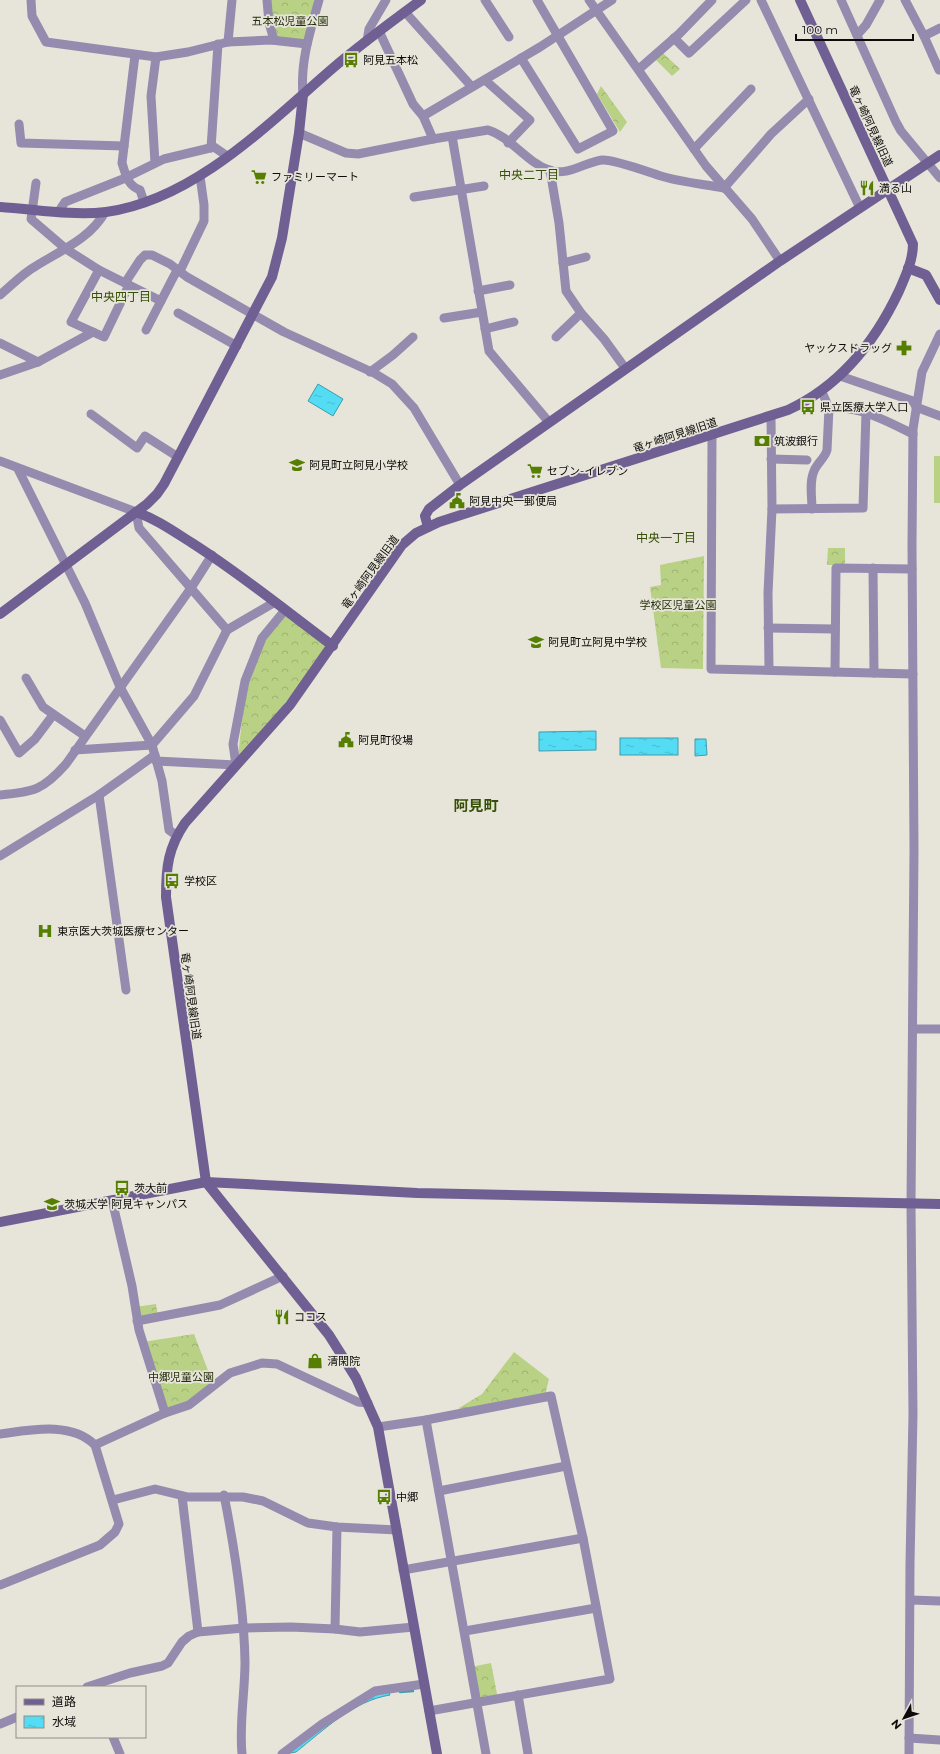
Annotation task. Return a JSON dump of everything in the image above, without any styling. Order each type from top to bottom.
[{"type":"street","points":[[31,0],[32,16],[46,42],[156,57],[188,52],[223,43],[274,40],[307,44]]},
{"type":"street","points":[[211,148],[223,43],[232,0]]},
{"type":"street","points":[[267,0],[269,23],[274,40]]},
{"type":"street","points":[[0,614],[64,564],[136,512],[157,494],[253,316],[272,277],[278,257],[299,133],[303,95],[301,75],[307,44],[319,0]]},
{"type":"street","points":[[367,41],[369,29],[386,0]]},
{"type":"street","points":[[0,207],[105,212],[144,202],[182,187],[227,156],[379,31],[421,0]]},
{"type":"street","points":[[485,0],[509,37]]},
{"type":"street","points":[[522,58],[578,149],[614,130],[538,0]]},
{"type":"street","points":[[589,0],[694,149],[724,188],[738,200],[780,261]]},
{"type":"street","points":[[423,116],[558,36],[612,0]]},
{"type":"street","points":[[639,69],[674,38],[712,0]]},
{"type":"street","points":[[674,38],[689,53],[746,0]]},
{"type":"street","points":[[761,0],[860,208]]},
{"type":"street","name":"竜ヶ崎阿見線旧道","points":[[206,1182],[166,897],[168,862],[172,845],[176,836],[187,820],[290,705],[333,646],[402,545],[416,533],[428,527],[712,436],[802,404],[822,392],[840,376],[874,336],[893,304],[912,257],[913,244],[800,0]]},
{"type":"street","points":[[841,0],[901,131],[929,162],[940,178]]},
{"type":"street","points":[[857,35],[866,25],[880,0]]},
{"type":"street","points":[[906,0],[939,70]]},
{"type":"street","points":[[405,12],[472,87]]},
{"type":"street","points":[[924,36],[940,28]]},
{"type":"street","points":[[379,31],[413,104],[423,116],[432,139]]},
{"type":"street","points":[[135,55],[122,162],[126,177],[132,187],[140,190],[144,202]]},
{"type":"street","points":[[156,57],[150,96],[156,163]]},
{"type":"street","points":[[485,80],[530,120],[508,143]]},
{"type":"street","points":[[694,149],[751,89]]},
{"type":"street","points":[[724,188],[771,134],[809,99]]},
{"type":"street","points":[[19,124],[21,142],[124,146]]},
{"type":"street","points":[[299,133],[346,153],[358,154],[432,139],[488,130],[495,133],[527,158],[550,170],[562,172],[603,160],[661,176],[724,188]]},
{"type":"street","points":[[452,136],[489,351],[548,421]]},
{"type":"street","points":[[59,211],[65,202],[126,177],[164,159],[214,147],[227,156]]},
{"type":"street","points":[[428,527],[425,516],[429,509],[548,421],[780,261],[940,155]]},
{"type":"street","points":[[550,170],[566,291],[581,313],[604,339],[625,368]]},
{"type":"street","points":[[146,330],[175,274],[180,271],[204,221],[204,205],[200,176]]},
{"type":"street","points":[[36,183],[31,209],[31,219],[66,249],[99,270],[161,301]]},
{"type":"street","points":[[414,197],[484,186]]},
{"type":"street","points":[[0,295],[35,266],[66,249],[100,220],[105,212]]},
{"type":"street","points":[[99,270],[71,322],[104,337],[127,284],[140,260],[145,255],[152,255],[253,316],[392,384],[414,408],[460,485]]},
{"type":"street","points":[[563,263],[586,257]]},
{"type":"street","points":[[908,268],[926,275],[940,300]]},
{"type":"street","points":[[478,291],[510,285]]},
{"type":"street","points":[[444,318],[482,312]]},
{"type":"street","points":[[178,313],[237,346]]},
{"type":"street","points":[[556,337],[581,313]]},
{"type":"street","points":[[485,329],[514,322]]},
{"type":"street","points":[[0,375],[38,362],[93,332]]},
{"type":"street","points":[[909,1754],[913,1414],[911,1204],[914,850],[912,569],[913,434],[922,372],[940,334]]},
{"type":"street","points":[[370,372],[394,355],[413,336]]},
{"type":"street","points":[[0,343],[38,362]]},
{"type":"street","points":[[840,376],[913,401],[916,407],[940,416]]},
{"type":"street","points":[[812,509],[812,477],[814,470],[826,456],[827,450],[829,408],[822,392]]},
{"type":"street","points":[[829,408],[843,407],[866,413],[913,434]]},
{"type":"street","points":[[772,509],[863,508],[866,413]]},
{"type":"street","points":[[91,414],[137,448],[144,436],[178,457]]},
{"type":"street","points":[[769,670],[768,593],[772,509],[771,416]]},
{"type":"street","points":[[712,436],[711,669],[913,674]]},
{"type":"street","points":[[771,460],[807,460]]},
{"type":"street","points":[[0,461],[18,469],[151,517],[212,555],[333,646]]},
{"type":"street","points":[[18,469],[64,564],[85,603],[120,687],[152,745],[162,781],[168,830],[176,836]]},
{"type":"street","points":[[136,512],[139,528],[227,630]]},
{"type":"street","points":[[0,795],[34,790],[51,780],[66,764],[84,736],[191,588],[212,555]]},
{"type":"street","points":[[835,672],[836,568],[912,569]]},
{"type":"street","points":[[873,568],[874,673]]},
{"type":"street","points":[[75,750],[152,745],[194,696],[227,630],[275,602]]},
{"type":"street","points":[[0,856],[99,795],[155,758],[236,766],[233,744],[245,681],[262,638],[285,610]]},
{"type":"street","points":[[768,628],[835,629]]},
{"type":"street","points":[[26,678],[43,707],[84,736]]},
{"type":"street","points":[[0,720],[19,753],[35,739],[53,715]]},
{"type":"street","points":[[99,795],[126,990]]},
{"type":"street","points":[[913,1028],[940,1029]]},
{"type":"street","points":[[206,1182],[283,1276],[342,1354],[368,1403],[378,1427],[437,1754]]},
{"type":"street","points":[[0,1222],[206,1182],[417,1193],[940,1204]]},
{"type":"street","points":[[112,1200],[132,1286],[137,1321],[165,1413]]},
{"type":"street","points":[[137,1321],[220,1305],[283,1276]]},
{"type":"street","points":[[95,1444],[165,1413],[189,1405],[230,1373],[262,1363],[277,1364],[358,1402],[368,1403]]},
{"type":"street","points":[[378,1427],[426,1420],[550,1396],[583,1538],[610,1679],[429,1711]]},
{"type":"street","points":[[426,1420],[486,1754]]},
{"type":"street","points":[[0,1434],[39,1428],[58,1429],[86,1436],[95,1444],[119,1524],[115,1532],[100,1545],[0,1585]]},
{"type":"street","points":[[439,1491],[566,1466]]},
{"type":"street","points":[[113,1500],[155,1489],[188,1497],[224,1495],[243,1496],[263,1501],[308,1523],[337,1527],[397,1530]]},
{"type":"street","points":[[224,1495],[240,1587],[244,1628],[245,1665],[242,1754]]},
{"type":"street","points":[[182,1496],[198,1632]]},
{"type":"street","points":[[335,1629],[337,1527]]},
{"type":"street","points":[[403,1570],[583,1538]]},
{"type":"street","points":[[911,1600],[940,1601]]},
{"type":"street","points":[[465,1631],[596,1608]]},
{"type":"street","points":[[93,1686],[130,1673],[162,1666],[168,1663],[178,1647],[186,1639],[198,1632],[244,1628],[335,1629],[360,1632],[414,1627]]},
{"type":"street","points":[[282,1754],[322,1724],[375,1691],[424,1684]]},
{"type":"street","points":[[518,1695],[528,1754]]},
{"type":"street","points":[[0,1724],[16,1717]]},
{"type":"street","points":[[113,1738],[120,1754]]},
{"type":"street","points":[[909,1738],[940,1740]]},
{"type":"green space","name":"五本松児童公園","points":[[267,0],[319,0],[307,44],[274,40]]},
{"type":"green space","points":[[663,53],[680,69],[672,76],[655,59]]},
{"type":"green space","points":[[601,86],[627,122],[620,132],[597,94]]},
{"type":"green space","points":[[934,456],[940,456],[940,503],[934,503]]},
{"type":"green space","points":[[828,548],[845,548],[845,565],[827,565]]},
{"type":"green space","name":"学校区児童公園","points":[[704,556],[703,669],[661,668],[650,587],[661,585],[660,565]]},
{"type":"green space","points":[[286,615],[328,648],[281,708],[238,757],[244,703],[254,664],[265,642]]},
{"type":"green space","points":[[156,1304],[158,1317],[137,1321],[135,1307]]},
{"type":"green space","name":"中郷児童公園","points":[[194,1334],[214,1386],[189,1405],[165,1413],[143,1342]]},
{"type":"green space","points":[[514,1352],[549,1379],[546,1391],[550,1395],[461,1413],[459,1408],[482,1394]]},
{"type":"green space","points":[[491,1663],[498,1699],[477,1703],[471,1667]]},
{"type":"water","points":[[318,384],[343,399],[333,416],[308,401]]},
{"type":"water","points":[[596,731],[596,750],[539,751],[539,732]]},
{"type":"water","points":[[620,738],[678,738],[678,755],[620,755]]},
{"type":"water","points":[[695,739],[706,739],[707,755],[695,756]]},
{"type":"water","points":[[388,1691],[390,1695],[376,1698],[351,1710],[328,1726],[296,1752],[285,1754],[365,1699]]},
{"type":"waterway","points":[[400,1692],[413,1691]]},
{"type":"place","name":"阿見五本松","points":[[351,60]]},
{"type":"place","name":"ファミリーマート","points":[[259,177]]},
{"type":"place","name":"満る山","points":[[867,188]]},
{"type":"place","name":"ヤックスドラッグ","points":[[904,348]]},
{"type":"place","name":"県立医療大学入口","points":[[808,407]]},
{"type":"place","name":"筑波銀行","points":[[762,441]]},
{"type":"place","name":"阿見町立阿見小学校","points":[[297,465]]},
{"type":"place","name":"セブン-イレブン","points":[[535,471]]},
{"type":"place","name":"阿見中央一郵便局","points":[[457,501]]},
{"type":"place","name":"阿見町立阿見中学校","points":[[536,642]]},
{"type":"place","name":"阿見町役場","points":[[346,740]]},
{"type":"place","name":"学校区","points":[[172,881]]},
{"type":"place","name":"東京医大茨城医療センター","points":[[45,931]]},
{"type":"place","name":"茨大前","points":[[122,1188]]},
{"type":"place","name":"茨城大学 阿見キャンパス","points":[[52,1204]]},
{"type":"place","name":"ココス","points":[[282,1317]]},
{"type":"place","name":"清閑院","points":[[315,1361]]},
{"type":"place","name":"中郷","points":[[384,1497]]},
{"type":"district","name":"中央二丁目","points":[[529,175]]},
{"type":"district","name":"中央四丁目","points":[[121,297]]},
{"type":"district","name":"中央一丁目","points":[[666,538]]},
{"type":"district","name":"阿見町","points":[[476,806]]}]
